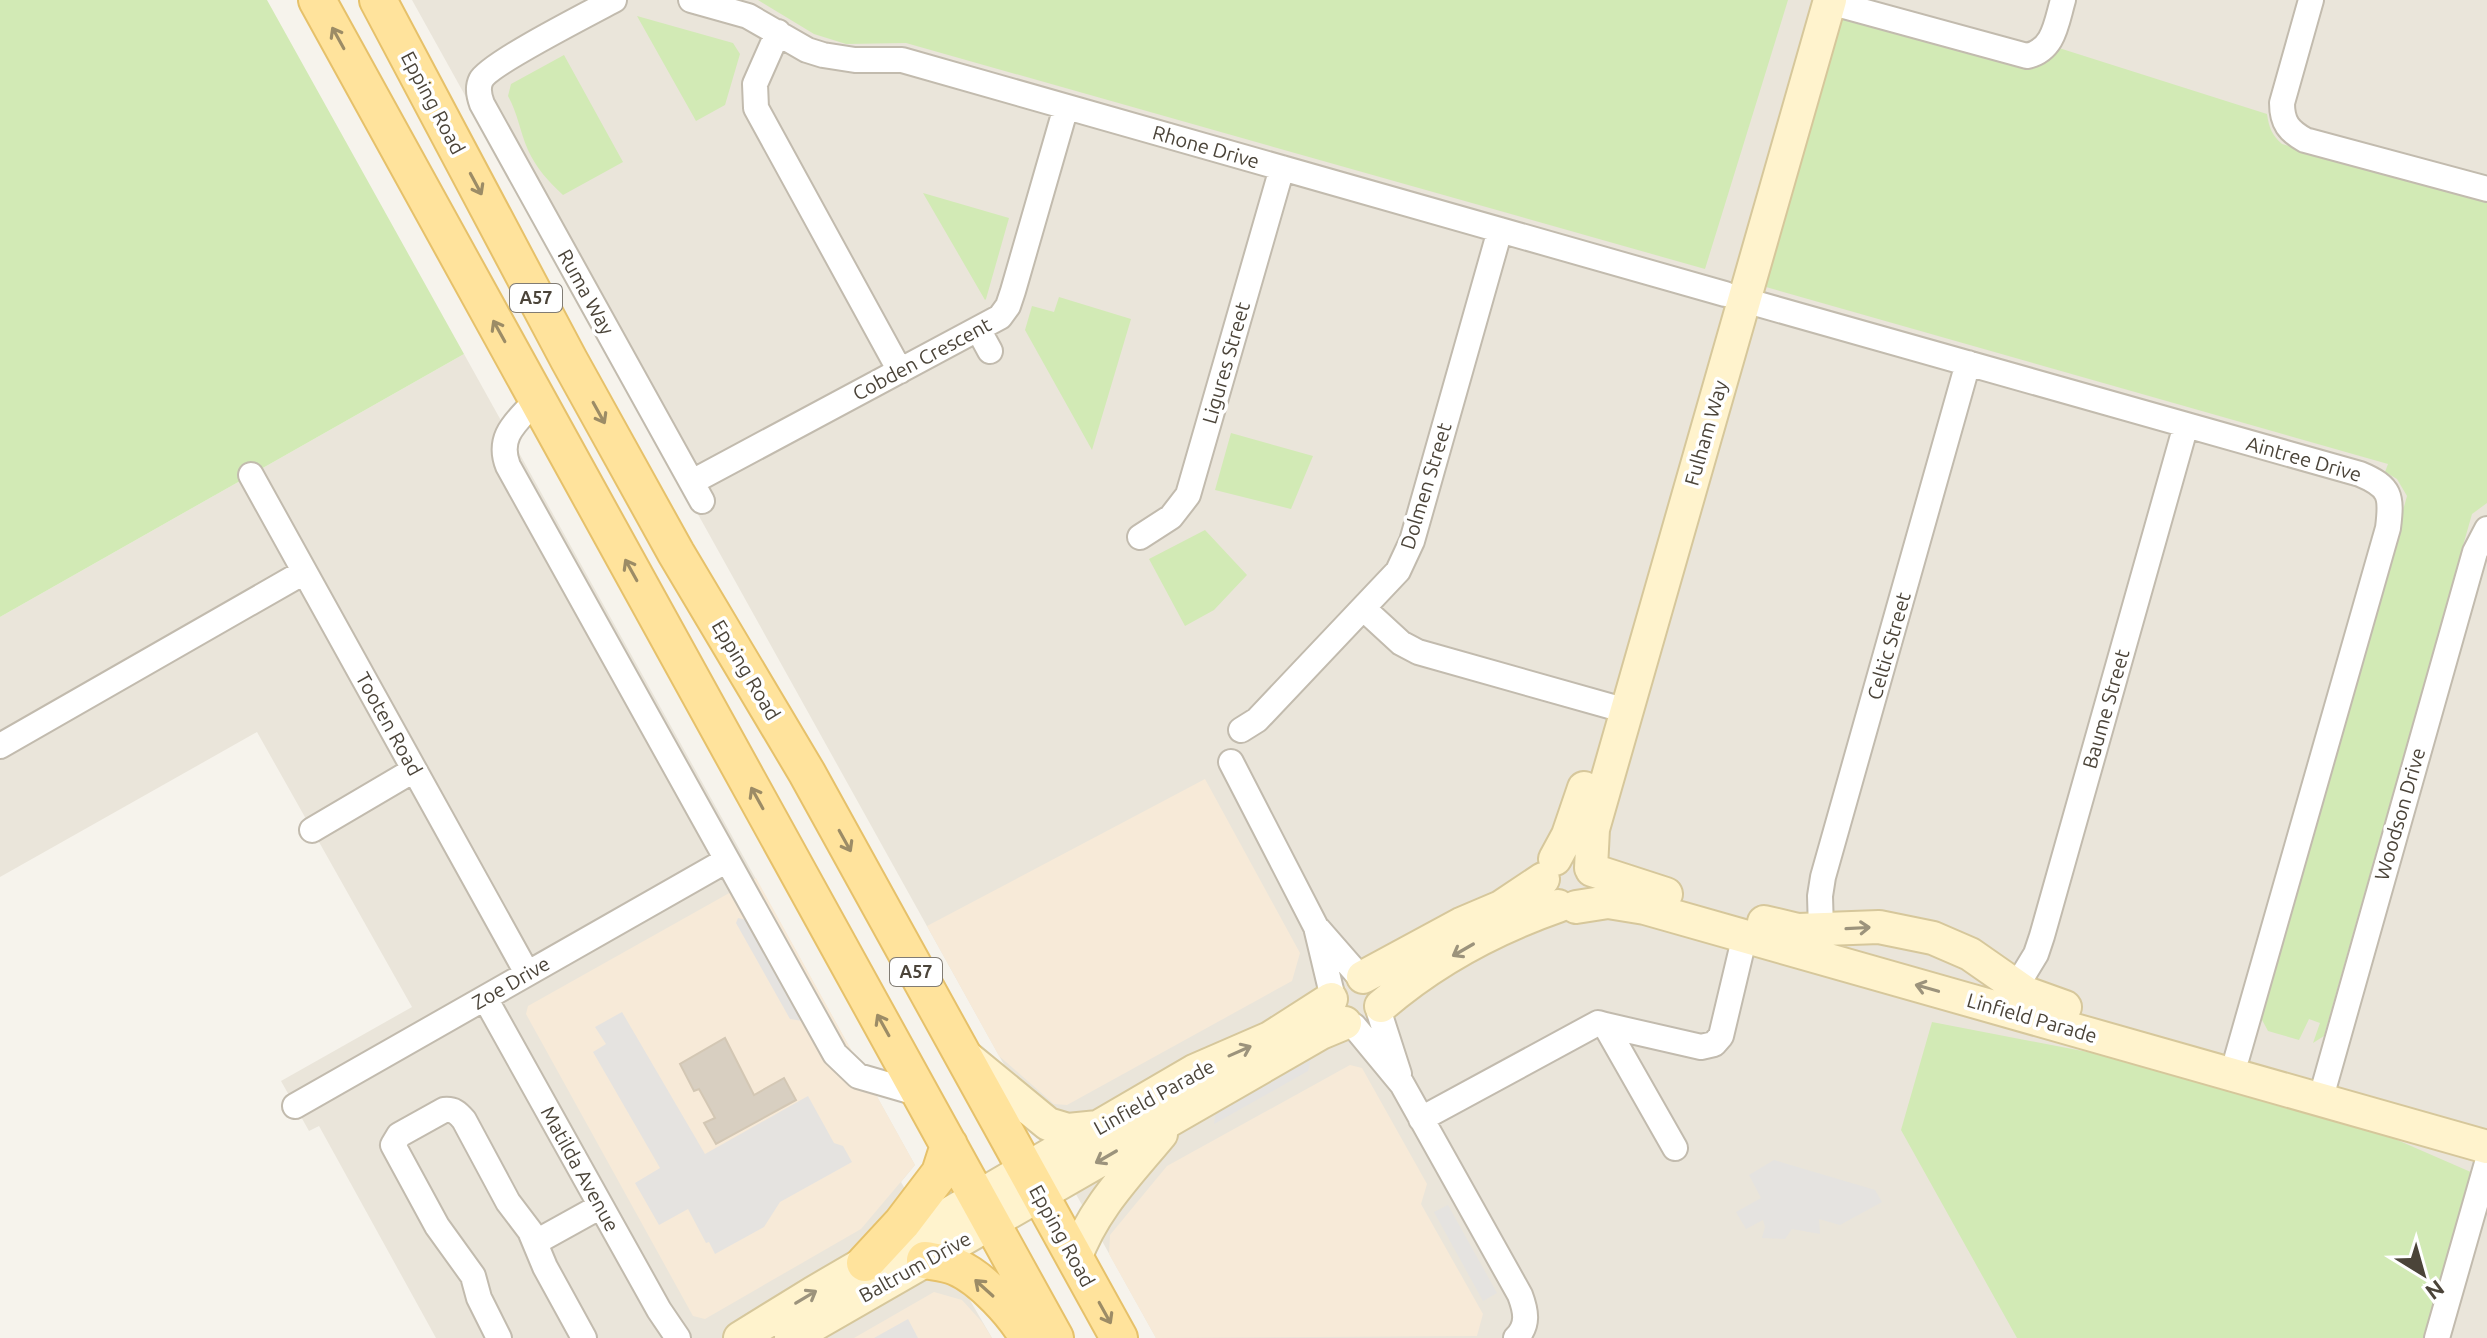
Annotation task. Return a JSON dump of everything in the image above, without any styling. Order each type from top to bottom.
[{"type":"main road","points":[[317,0],[1055,1338]]},
{"type":"main road","name":"Epping Road","points":[[378,0],[676,553],[807,773],[1119,1338]]},
{"type":"main road","points":[[865,1263],[902,1223],[940,1173],[949,1145]]},
{"type":"main road","points":[[925,1260],[957,1267],[976,1280],[1017,1318],[1028,1338]]},
{"type":"street","name":"Ruma Way","points":[[614,0],[497,65],[480,81],[478,91],[482,104],[697,492]]},
{"type":"street","name":"Rhone Drive","points":[[691,0],[748,16],[807,50],[823,55],[855,60],[902,60],[1735,297]]},
{"type":"street","points":[[1822,1],[2027,56],[2048,46],[2063,0]]},
{"type":"street","points":[[2311,0],[2282,103],[2282,115],[2292,133],[2305,140],[2487,189]]},
{"type":"street","name":"Fulham Way","points":[[1592,869],[1593,829],[1618,709],[1822,1]]},
{"type":"street","points":[[778,32],[755,84],[756,108],[900,371]]},
{"type":"street","name":"Cobden Crescent","points":[[697,492],[900,371],[1000,317],[1008,306],[1066,107]]},
{"type":"street","name":"Ligures Street","points":[[1140,537],[1171,517],[1188,495],[1282,168]]},
{"type":"street","name":"Dolmen Street","points":[[1241,730],[1257,720],[1398,571],[1412,541],[1500,230]]},
{"type":"street","name":"Aintree Drive","points":[[1735,297],[2360,474],[2381,484],[2390,502],[2388,528],[2237,1057]]},
{"type":"street","points":[[978,329],[990,351]]},
{"type":"street","name":"Celtic Street","points":[[1821,930],[1823,877],[1968,363]]},
{"type":"street","points":[[537,399],[506,436],[503,444],[508,466],[841,1062],[867,1080],[920,1094]]},
{"type":"street","name":"Baume Street","points":[[2016,987],[2036,954],[2042,936],[2186,425]]},
{"type":"street","name":"Tooten Road","points":[[251,475],[527,973]]},
{"type":"street","name":"Woodson Drive","points":[[2322,1091],[2475,552],[2487,529]]},
{"type":"street","points":[[0,746],[304,572]]},
{"type":"street","points":[[1364,609],[1401,643],[1418,652],[1618,709]]},
{"type":"street","name":"Fulham Way","points":[[1558,888],[1579,805],[1618,709]]},
{"type":"street","points":[[1231,762],[1316,927],[1354,1010],[1402,1084],[1520,1295],[1526,1318],[1523,1330],[1516,1338]]},
{"type":"street","points":[[312,830],[414,770]]},
{"type":"street","name":"Linfield Parade","points":[[1032,1184],[1173,1119],[1321,1033],[1354,1010],[1498,930],[1558,888],[1563,856],[1579,857],[1592,869],[1644,888],[1781,926],[1821,930],[1879,927],[1933,938],[1970,954],[2016,987],[2046,1001],[2237,1057],[2322,1091],[2487,1147]]},
{"type":"street","name":"Zoe Drive","points":[[295,1106],[727,860]]},
{"type":"street","name":"Linfield Parade","points":[[1361,977],[1461,924],[1558,888],[1745,935],[2322,1091],[2487,1128]]},
{"type":"street","points":[[1316,927],[1361,977],[1370,980],[1379,991],[1354,1010]]},
{"type":"street","points":[[1421,1119],[1598,1023],[1701,1047],[1714,1044],[1721,1036],[1745,935]]},
{"type":"street","name":"Matilda Avenue","points":[[485,998],[659,1310],[678,1338]]},
{"type":"street","name":"Linfield Parade","points":[[1032,1184],[1100,1126],[1194,1071],[1270,1038],[1354,1010]]},
{"type":"street","points":[[1605,1025],[1675,1148]]},
{"type":"street","points":[[958,1049],[1048,1124],[1068,1130],[1100,1126]]},
{"type":"street","points":[[499,1338],[479,1298],[473,1276],[437,1226],[393,1145],[395,1140],[444,1110],[457,1112],[464,1120],[508,1202],[536,1242],[545,1267],[584,1338]]},
{"type":"street","points":[[1075,1259],[1085,1231],[1095,1215],[1173,1119]]},
{"type":"street","points":[[2437,1338],[2487,1163]]},
{"type":"street","name":"Baltrum Drive","points":[[740,1338],[865,1263],[985,1210],[1032,1184]]},
{"type":"street","points":[[536,1242],[601,1206]]},
{"type":"street","name":"Baltrum Drive","points":[[791,1338],[925,1260],[985,1210]]},
{"type":"shaded area","points":[[412,0],[2487,0],[2487,1338],[1156,1338]]},
{"type":"shaded area","points":[[464,354],[915,1165],[901,1182],[992,1338],[436,1338],[319,1126],[309,1131],[281,1081],[412,1007],[257,732],[0,877],[0,617]]},
{"type":"shaded area","points":[[1205,779],[1300,953],[1292,981],[1067,1105],[1054,1104],[999,1056],[927,926]]},
{"type":"shaded area","points":[[756,878],[915,1165],[861,1229],[705,1319],[693,1316],[526,1014],[528,1006]]},
{"type":"shaded area","points":[[738,918],[752,921],[809,1022],[790,1019],[736,923]]},
{"type":"shaded area","points":[[622,1012],[705,1154],[808,1096],[834,1143],[843,1146],[852,1162],[780,1202],[764,1227],[715,1254],[688,1209],[659,1225],[635,1183],[660,1168],[593,1052],[606,1044],[595,1027]]},
{"type":"shaded area","points":[[1316,1036],[1308,1071],[1214,1124],[1219,1092]]},
{"type":"shaded area","points":[[1350,1065],[1362,1068],[1427,1184],[1421,1204],[1483,1314],[1477,1336],[1156,1338],[1109,1254],[1110,1235],[1167,1166]]},
{"type":"shaded area","points":[[1774,1160],[1875,1190],[1882,1202],[1840,1225],[1819,1219],[1820,1234],[1792,1229],[1785,1239],[1762,1238],[1763,1220],[1746,1229],[1736,1212],[1761,1198],[1749,1175]]},
{"type":"shaded area","points":[[1448,1205],[1497,1293],[1483,1301],[1434,1212]]},
{"type":"shaded area","points":[[934,1292],[962,1300],[992,1338],[854,1338]]},
{"type":"shaded area","points":[[908,1319],[918,1338],[874,1338]]},
{"type":"green space","points":[[0,0],[267,0],[464,354],[0,617]]},
{"type":"green space","points":[[758,0],[1788,0],[1705,269],[906,43],[846,44],[814,34]]},
{"type":"green space","points":[[1839,12],[2021,65],[2059,48],[2267,114],[2272,131],[2282,144],[2487,201],[2487,503],[2472,514],[2324,1036],[2313,1043],[2320,1023],[2309,1019],[2299,1040],[2268,1031],[2261,1018],[2407,496],[2397,479],[2385,472],[2388,464],[1766,287]]},
{"type":"green space","points":[[637,16],[733,43],[740,54],[725,105],[696,121]]},
{"type":"green space","points":[[564,55],[623,162],[563,195],[531,157],[508,96],[511,84]]},
{"type":"green space","points":[[923,193],[1009,218],[985,300]]},
{"type":"green space","points":[[1059,297],[1131,319],[1092,450],[1025,330],[1032,306],[1054,312]]},
{"type":"green space","points":[[1231,433],[1313,456],[1291,509],[1215,490]]},
{"type":"green space","points":[[1205,530],[1247,575],[1214,610],[1185,626],[1149,559]]},
{"type":"green space","points":[[1932,1022],[2280,1089],[2473,1173],[2425,1338],[2017,1338],[1901,1130]]},
{"type":"building","points":[[725,1038],[754,1095],[784,1078],[796,1100],[716,1144],[704,1123],[715,1118],[699,1089],[694,1091],[680,1064]]}]
